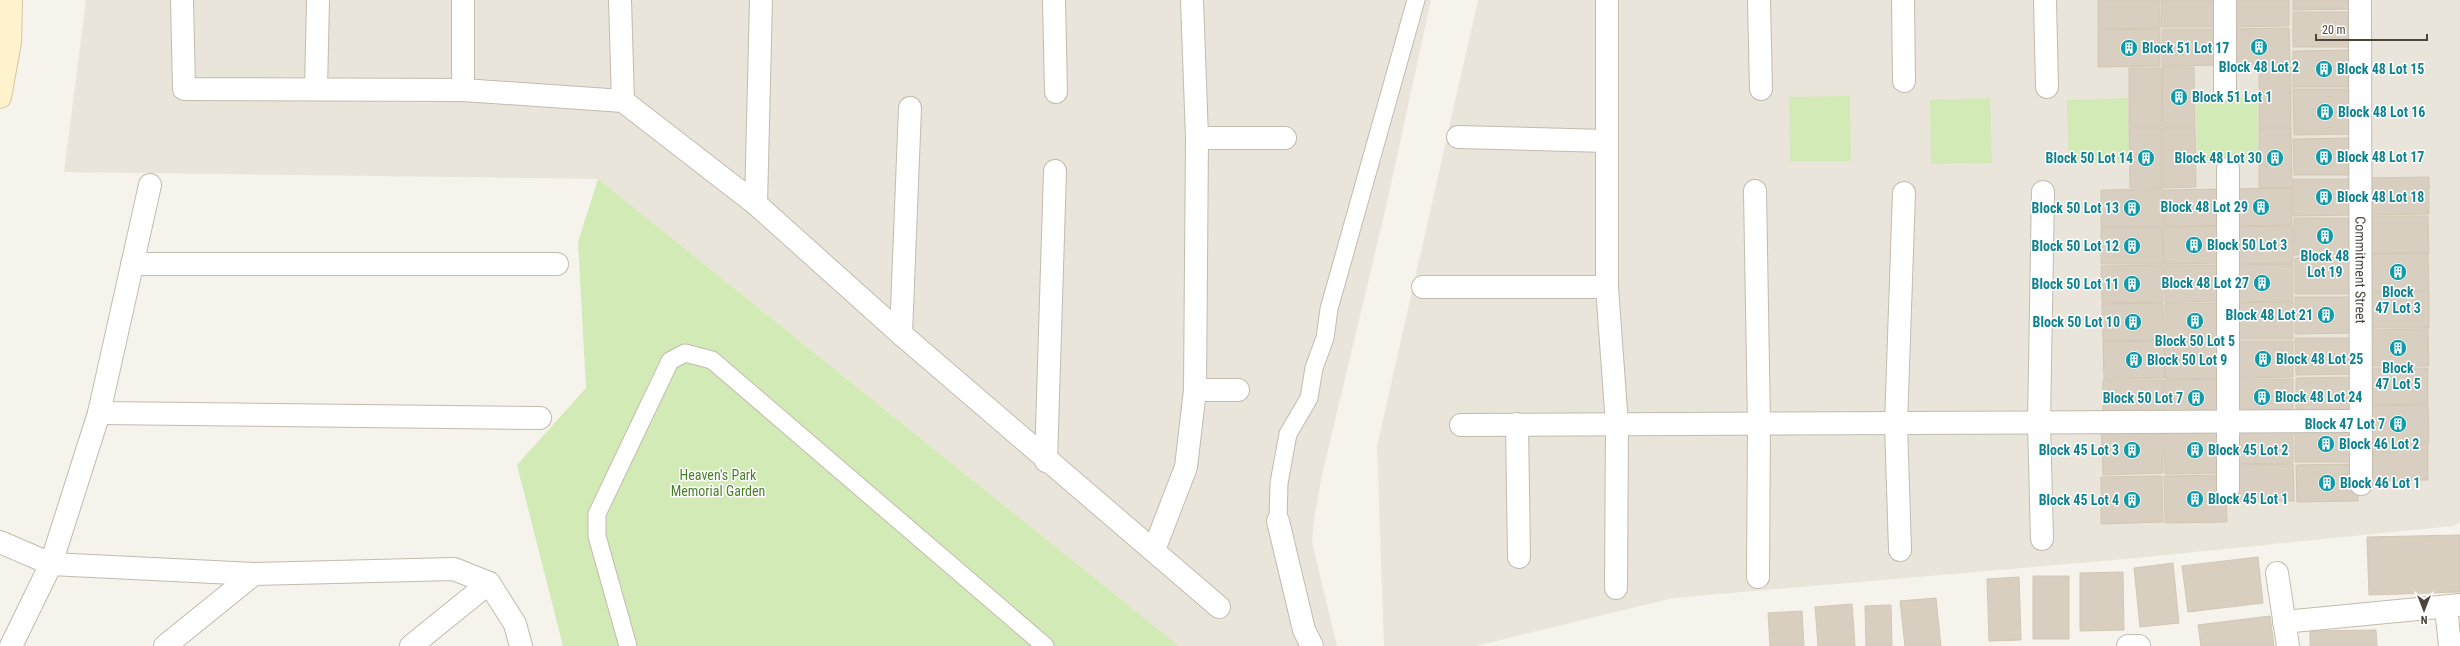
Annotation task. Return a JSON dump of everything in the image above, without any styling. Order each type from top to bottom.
[{"type":"main road","points":[[0,97],[10,42],[11,0]]},
{"type":"street","points":[[182,0],[184,89],[463,90],[623,101],[756,204],[1046,461],[1154,550],[1218,607]]},
{"type":"street","points":[[316,89],[318,0]]},
{"type":"street","points":[[463,0],[463,90]]},
{"type":"street","points":[[620,0],[623,101]]},
{"type":"street","points":[[756,204],[761,0]]},
{"type":"street","points":[[1054,0],[1056,92]]},
{"type":"street","points":[[1154,550],[1186,467],[1195,390],[1197,138],[1192,0]]},
{"type":"street","points":[[1607,0],[1607,287],[1617,425],[1616,588]]},
{"type":"street","points":[[1759,0],[1761,89]]},
{"type":"street","points":[[1903,0],[1904,81]]},
{"type":"street","points":[[2045,0],[2047,87]]},
{"type":"street","points":[[2225,0],[2225,90]]},
{"type":"street","name":"Commitment Street","points":[[2360,0],[2361,484]]},
{"type":"street","points":[[901,334],[910,108]]},
{"type":"street","points":[[1458,137],[1606,141]]},
{"type":"street","points":[[1197,138],[1285,138]]},
{"type":"street","points":[[2228,169],[2228,489]]},
{"type":"street","points":[[1046,461],[1054,171]]},
{"type":"street","points":[[11,646],[51,564],[99,413],[150,185]]},
{"type":"street","points":[[1755,191],[1759,424],[1758,577]]},
{"type":"street","points":[[2042,539],[2039,423],[2043,192]]},
{"type":"street","points":[[1900,550],[1896,424],[1904,193]]},
{"type":"street","points":[[132,264],[557,264]]},
{"type":"street","points":[[1423,287],[1607,287]]},
{"type":"street","points":[[1195,390],[1238,390]]},
{"type":"street","points":[[99,413],[540,418]]},
{"type":"street","points":[[1461,425],[2228,423],[2361,421]]},
{"type":"street","points":[[1517,424],[1519,557]]},
{"type":"street","points":[[1278,521],[1308,638]]},
{"type":"street","points":[[0,542],[51,564],[254,574],[454,569],[489,583],[515,624],[521,646]]},
{"type":"street","points":[[2277,573],[2288,646]]},
{"type":"street","points":[[165,646],[254,574]]},
{"type":"street","points":[[411,646],[489,583]]},
{"type":"street","points":[[2284,622],[2453,606],[2450,646]]},
{"type":"street","points":[[2128,646],[2139,646]]},
{"type":"lane","points":[[1278,521],[1279,483],[1288,434],[1309,398],[1314,368],[1325,338],[1330,309],[1416,0]]},
{"type":"lane","points":[[628,646],[597,536],[597,514],[670,362],[685,354],[712,360],[1045,646]]},
{"type":"shaded area","points":[[86,0],[1431,0],[1386,207],[1322,475],[1314,520],[1312,542],[1337,646],[1179,646],[598,179],[64,172]]},
{"type":"shaded area","points":[[1478,0],[2460,0],[2460,522],[2453,526],[2126,559],[1673,598],[1476,646],[1384,646],[1377,446]]},
{"type":"green space","points":[[1850,96],[1851,161],[1790,161],[1789,97]]},
{"type":"green space","points":[[2196,97],[2257,97],[2258,161],[2197,163]]},
{"type":"green space","points":[[1990,98],[1992,163],[1931,164],[1930,100]]},
{"type":"green space","points":[[2128,98],[2129,163],[2069,164],[2067,100]]},
{"type":"green space","name":"Heaven's Park Memorial Garden","points":[[598,179],[1179,646],[563,646],[517,465],[586,388],[578,242]]},
{"type":"building","points":[[2098,0],[2159,0],[2160,28],[2098,29]]},
{"type":"building","points":[[2161,0],[2222,0],[2222,27],[2161,27]]},
{"type":"building","points":[[2227,0],[2289,0],[2289,26],[2228,27]]},
{"type":"building","points":[[2293,0],[2355,0],[2355,9],[2293,10]]},
{"type":"building","points":[[2293,12],[2355,12],[2355,47],[2293,47]]},
{"type":"building","name":"Block 48 Lot 2","points":[[2289,28],[2290,65],[2228,65],[2228,29]]},
{"type":"building","name":"Block 51 Lot 17","points":[[2160,29],[2160,66],[2098,67],[2098,30]]},
{"type":"building","points":[[2162,29],[2223,29],[2224,65],[2162,66]]},
{"type":"building","name":"Block 48 Lot 15","points":[[2354,50],[2355,87],[2293,87],[2293,51]]},
{"type":"building","name":"Block 51 Lot 1","points":[[2162,67],[2194,67],[2195,127],[2163,127]]},
{"type":"building","points":[[2259,67],[2291,67],[2291,127],[2259,127]]},
{"type":"building","points":[[2129,68],[2161,68],[2162,127],[2129,127]]},
{"type":"building","name":"Block 48 Lot 16","points":[[2293,89],[2355,89],[2355,134],[2294,135]]},
{"type":"building","name":"Block 50 Lot 14","points":[[2129,128],[2162,128],[2162,188],[2130,188]]},
{"type":"building","points":[[2163,128],[2195,128],[2196,187],[2163,188]]},
{"type":"building","name":"Block 48 Lot 30","points":[[2259,128],[2291,128],[2292,188],[2259,188]]},
{"type":"building","name":"Block 48 Lot 17","points":[[2355,138],[2355,175],[2294,175],[2293,139]]},
{"type":"building","points":[[2429,177],[2429,214],[2368,215],[2367,178]]},
{"type":"building","name":"Block 48 Lot 18","points":[[2293,179],[2355,179],[2355,215],[2293,216]]},
{"type":"building","name":"Block 48 Lot 29","points":[[2292,188],[2292,225],[2231,226],[2230,189]]},
{"type":"building","name":"Block 50 Lot 13","points":[[2163,189],[2163,226],[2101,226],[2101,190]]},
{"type":"building","points":[[2225,189],[2225,226],[2164,226],[2164,190]]},
{"type":"building","points":[[2367,216],[2428,216],[2429,253],[2367,253]]},
{"type":"building","name":"Block 48 Lot 19","points":[[2294,218],[2355,218],[2355,254],[2294,255]]},
{"type":"building","name":"Block 50 Lot 3","points":[[2225,226],[2225,263],[2164,264],[2163,227]]},
{"type":"building","points":[[2293,226],[2293,263],[2231,264],[2231,227]]},
{"type":"building","name":"Block 50 Lot 12","points":[[2101,227],[2162,227],[2163,264],[2101,264]]},
{"type":"building","name":"Block 47 Lot 3","points":[[2428,253],[2429,290],[2367,291],[2367,254]]},
{"type":"building","points":[[2356,257],[2357,294],[2295,294],[2295,258]]},
{"type":"building","name":"Block 48 Lot 27","points":[[2293,264],[2293,301],[2232,302],[2231,265]]},
{"type":"building","name":"Block 50 Lot 11","points":[[2163,265],[2163,302],[2102,303],[2101,266]]},
{"type":"building","points":[[2164,265],[2225,265],[2226,301],[2165,302]]},
{"type":"building","points":[[2429,291],[2429,328],[2368,328],[2367,292]]},
{"type":"building","name":"Block 48 Lot 21","points":[[2295,297],[2356,297],[2357,333],[2295,334]]},
{"type":"building","points":[[2293,302],[2293,339],[2232,339],[2231,303]]},
{"type":"building","name":"Block 50 Lot 10","points":[[2163,303],[2164,340],[2103,341],[2102,304]]},
{"type":"building","name":"Block 50 Lot 5","points":[[2165,303],[2225,303],[2226,339],[2165,340]]},
{"type":"building","name":"Block 47 Lot 5","points":[[2428,329],[2429,366],[2367,366],[2367,330]]},
{"type":"building","points":[[2295,338],[2357,338],[2357,374],[2296,375]]},
{"type":"building","name":"Block 50 Lot 9","points":[[2165,341],[2165,378],[2104,379],[2103,342]]},
{"type":"building","points":[[2225,341],[2226,378],[2165,379],[2165,342]]},
{"type":"building","name":"Block 48 Lot 25","points":[[2231,341],[2293,341],[2293,377],[2232,378]]},
{"type":"building","points":[[2367,368],[2428,368],[2428,404],[2367,405]]},
{"type":"building","points":[[2357,377],[2358,414],[2296,415],[2296,378]]},
{"type":"building","name":"Block 50 Lot 7","points":[[2226,379],[2227,416],[2165,417],[2165,380]]},
{"type":"building","name":"Block 48 Lot 24","points":[[2231,379],[2293,379],[2293,415],[2231,416]]},
{"type":"building","points":[[2103,380],[2164,380],[2164,417],[2103,417]]},
{"type":"building","name":"Block 47 Lot 7","points":[[2428,405],[2429,442],[2367,443],[2367,406]]},
{"type":"building","name":"Block 46 Lot 2","points":[[2357,425],[2357,462],[2295,462],[2295,426]]},
{"type":"building","name":"Block 45 Lot 3","points":[[2163,426],[2163,473],[2103,475],[2101,428]]},
{"type":"building","name":"Block 45 Lot 2","points":[[2225,426],[2227,473],[2165,474],[2164,427]]},
{"type":"building","points":[[2293,426],[2293,463],[2232,464],[2231,427]]},
{"type":"building","points":[[2428,443],[2428,480],[2367,481],[2367,444]]},
{"type":"building","points":[[2293,464],[2294,501],[2233,502],[2232,465]]},
{"type":"building","name":"Block 46 Lot 1","points":[[2358,464],[2358,501],[2297,502],[2296,465]]},
{"type":"building","name":"Block 45 Lot 1","points":[[2225,475],[2227,522],[2165,523],[2164,476]]},
{"type":"building","name":"Block 45 Lot 4","points":[[2162,476],[2163,522],[2101,524],[2101,477]]},
{"type":"building","points":[[2460,535],[2460,592],[2369,595],[2367,537]]},
{"type":"building","points":[[2258,557],[2263,603],[2188,612],[2182,566]]},
{"type":"building","points":[[2173,563],[2179,623],[2140,627],[2134,568]]},
{"type":"building","points":[[2123,572],[2124,630],[2080,631],[2080,573]]},
{"type":"building","points":[[2033,576],[2069,576],[2069,639],[2033,639]]},
{"type":"building","points":[[2019,577],[2021,640],[1989,641],[1987,579]]},
{"type":"building","points":[[1936,598],[1941,646],[1905,646],[1900,601]]},
{"type":"building","points":[[1852,604],[1855,646],[1818,646],[1815,607]]},
{"type":"building","points":[[1891,605],[1892,646],[1866,646],[1865,606]]},
{"type":"building","points":[[1802,611],[1804,646],[1770,646],[1768,613]]},
{"type":"building","points":[[2270,616],[2274,646],[2201,646],[2198,625]]},
{"type":"building","points":[[2376,630],[2377,646],[2310,646],[2310,631]]},
{"type":"place","name":"Block 48 Lot 2","points":[[2259,47]]},
{"type":"place","name":"Block 51 Lot 17","points":[[2129,48]]},
{"type":"place","name":"Block 48 Lot 15","points":[[2324,69]]},
{"type":"place","name":"Block 51 Lot 1","points":[[2179,97]]},
{"type":"place","name":"Block 48 Lot 16","points":[[2325,112]]},
{"type":"place","name":"Block 48 Lot 17","points":[[2324,157]]},
{"type":"place","name":"Block 50 Lot 14","points":[[2146,158]]},
{"type":"place","name":"Block 48 Lot 30","points":[[2275,158]]},
{"type":"place","name":"Block 48 Lot 18","points":[[2324,197]]},
{"type":"place","name":"Block 48 Lot 29","points":[[2261,207]]},
{"type":"place","name":"Block 50 Lot 13","points":[[2132,208]]},
{"type":"place","name":"Block 48 Lot 19","points":[[2325,236]]},
{"type":"place","name":"Block 50 Lot 3","points":[[2194,245]]},
{"type":"place","name":"Block 50 Lot 12","points":[[2132,246]]},
{"type":"place","name":"Block 47 Lot 3","points":[[2398,272]]},
{"type":"place","name":"Block 48 Lot 27","points":[[2262,283]]},
{"type":"place","name":"Block 50 Lot 11","points":[[2132,284]]},
{"type":"place","name":"Block 48 Lot 21","points":[[2326,315]]},
{"type":"place","name":"Block 50 Lot 5","points":[[2195,321]]},
{"type":"place","name":"Block 50 Lot 10","points":[[2133,322]]},
{"type":"place","name":"Block 47 Lot 5","points":[[2398,348]]},
{"type":"place","name":"Block 48 Lot 25","points":[[2263,359]]},
{"type":"place","name":"Block 50 Lot 9","points":[[2134,360]]},
{"type":"place","name":"Block 48 Lot 24","points":[[2262,397]]},
{"type":"place","name":"Block 50 Lot 7","points":[[2196,398]]},
{"type":"place","name":"Block 47 Lot 7","points":[[2398,424]]},
{"type":"place","name":"Block 46 Lot 2","points":[[2326,444]]},
{"type":"place","name":"Block 45 Lot 3","points":[[2132,450]]},
{"type":"place","name":"Block 45 Lot 2","points":[[2195,450]]},
{"type":"place","name":"Block 46 Lot 1","points":[[2327,483]]},
{"type":"place","name":"Block 45 Lot 1","points":[[2195,499]]},
{"type":"place","name":"Block 45 Lot 4","points":[[2132,500]]}]
